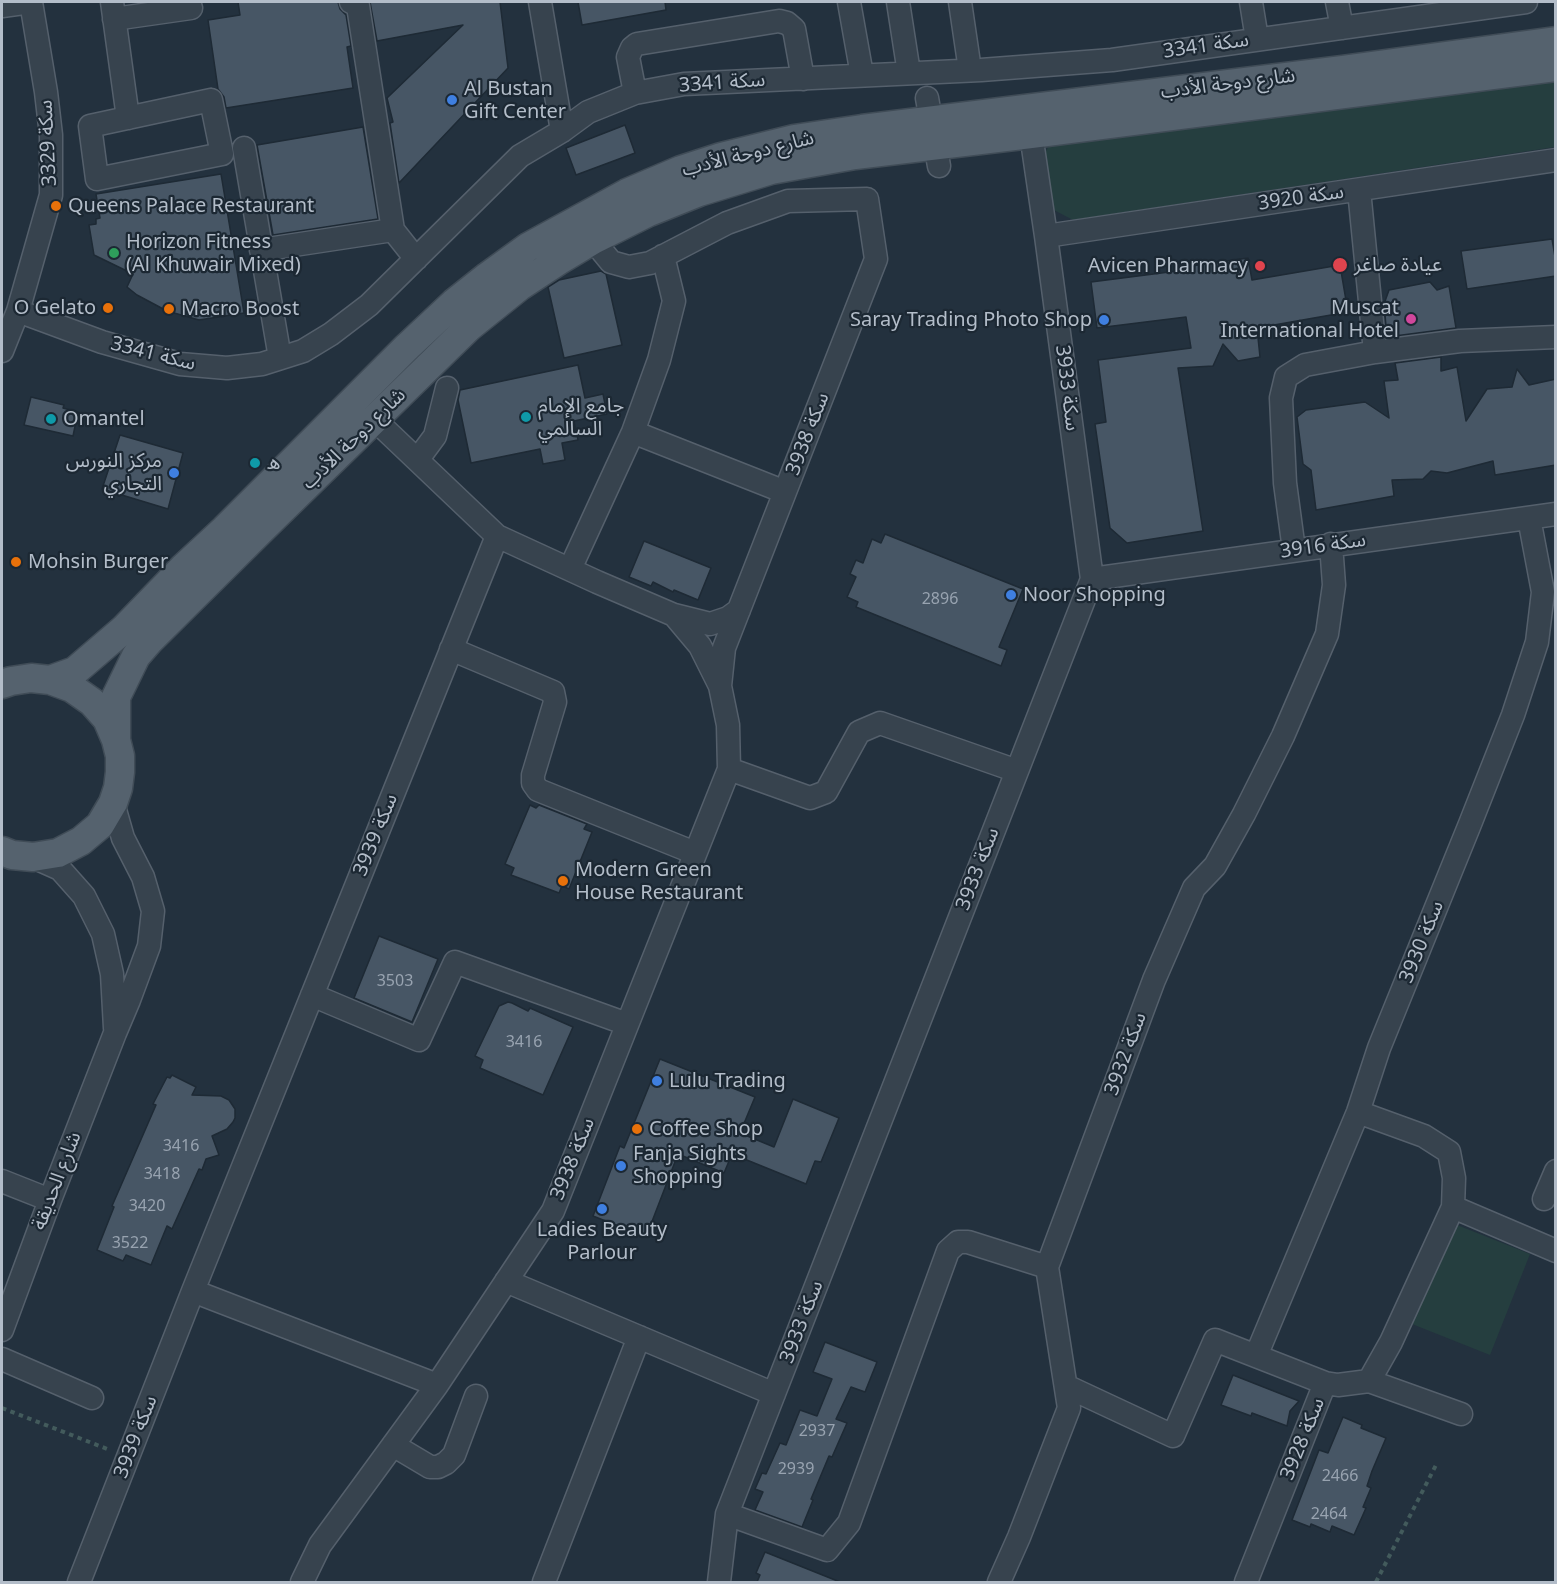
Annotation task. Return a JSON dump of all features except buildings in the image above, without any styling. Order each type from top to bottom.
[{"type":"main road","name":"شارع دوحة الأدب","points":[[116,740],[116,697],[136,656],[374,418],[469,327],[520,286],[593,240],[649,212],[699,192],[771,170],[855,155],[933,133],[1344,70],[1556,41]]},
{"type":"main road","name":"شارع دوحة الأدب","points":[[51,680],[75,671],[123,629],[454,303],[528,247],[627,193],[681,170],[794,139],[933,133],[1031,134],[1556,67]]},
{"type":"main road","points":[[2,851],[12,855],[33,857],[58,853],[81,842],[100,825],[113,803],[120,772],[120,756],[116,740],[107,720],[92,702],[72,688],[51,680],[30,678],[5,681]]},
{"type":"street","points":[[2,6],[31,2]]},
{"type":"street","name":"سكة 3329","points":[[2,351],[18,311],[51,195],[50,124],[31,2]]},
{"type":"street","points":[[351,2],[358,6],[393,230],[416,259]]},
{"type":"street","points":[[540,2],[562,130]]},
{"type":"street","points":[[849,2],[862,75]]},
{"type":"street","points":[[898,2],[909,73]]},
{"type":"street","points":[[960,2],[970,70]]},
{"type":"street","points":[[1251,2],[1257,39]]},
{"type":"street","points":[[1337,2],[1342,28]]},
{"type":"street","name":"سكة 3341","points":[[18,311],[102,342],[180,364],[227,368],[262,364],[303,351],[331,334],[369,305],[520,156],[588,112],[635,93],[684,84],[970,70],[1112,60],[1342,28],[1458,6],[1526,2]]},
{"type":"street","points":[[128,118],[113,10],[190,8]]},
{"type":"street","points":[[635,93],[628,57],[632,48],[637,44],[779,21],[787,23],[794,29],[803,79]]},
{"type":"street","points":[[211,100],[222,154],[98,179],[90,126],[128,118],[211,100]]},
{"type":"street","name":"سكة 3933","points":[[719,1582],[727,1514],[1092,579],[1047,236],[1031,134]]},
{"type":"street","points":[[244,148],[280,358]]},
{"type":"street","name":"سكة 3920","points":[[1047,236],[1556,160]]},
{"type":"street","points":[[1359,190],[1376,352]]},
{"type":"street","name":"سكة 3938","points":[[663,256],[728,223],[788,201],[867,200],[876,259],[724,648],[720,686]]},
{"type":"street","points":[[261,250],[393,230]]},
{"type":"street","points":[[570,569],[633,432],[659,360],[674,301],[663,256],[650,263],[628,267],[611,262],[593,240]]},
{"type":"street","points":[[1294,550],[1286,483],[1281,398],[1286,377],[1305,365],[1376,352],[1460,341],[1556,337]]},
{"type":"street","points":[[418,459],[435,436],[447,388]]},
{"type":"street","points":[[374,418],[497,536]]},
{"type":"street","points":[[633,432],[785,492]]},
{"type":"street","name":"سكة 3916","points":[[1092,579],[1556,514]]},
{"type":"street","name":"سكة 3930","points":[[1256,1356],[1358,1112],[1379,1047],[1513,716],[1537,642],[1543,592],[1529,518]]},
{"type":"street","name":"سكة 3938","points":[[497,536],[674,615],[710,624],[728,618],[739,610]]},
{"type":"street","name":"سكة 3939","points":[[79,1582],[497,536]]},
{"type":"street","name":"سكة 3932","points":[[999,1582],[1019,1538],[1069,1408],[1047,1267],[1154,980],[1194,888],[1215,866],[1244,814],[1283,736],[1327,634],[1334,585],[1331,544]]},
{"type":"street","name":"سكة 3938","points":[[302,1582],[320,1545],[436,1385],[553,1211],[729,769],[728,725],[720,686],[700,646],[674,615]]},
{"type":"street","points":[[452,649],[553,692],[555,702],[533,775],[533,783],[538,790],[695,852]]},
{"type":"street","points":[[729,769],[810,798],[826,792],[860,732],[880,723],[1017,771]]},
{"type":"street","name":"شارع الحديقة","points":[[2,1330],[149,946],[153,911],[143,877],[123,838],[113,803]]},
{"type":"street","name":"شارع الحديقة","points":[[33,857],[60,869],[84,896],[103,934],[112,974],[115,1033]]},
{"type":"street","points":[[312,995],[419,1040],[456,962],[627,1024]]},
{"type":"street","points":[[1358,1112],[1424,1136],[1449,1152],[1454,1178],[1453,1207],[1391,1342],[1369,1381],[1461,1414]]},
{"type":"street","points":[[1544,1199],[1556,1171]]},
{"type":"street","points":[[2,1181],[50,1200]]},
{"type":"street","points":[[1453,1207],[1556,1251]]},
{"type":"street","points":[[727,1514],[827,1550],[849,1523],[948,1251],[958,1242],[968,1242],[1047,1267]]},
{"type":"street","points":[[506,1281],[774,1394]]},
{"type":"street","points":[[193,1292],[436,1385]]},
{"type":"street","points":[[544,1582],[639,1337]]},
{"type":"street","points":[[1066,1386],[1173,1436],[1215,1340],[1325,1383]]},
{"type":"street","points":[[2,1359],[92,1398]]},
{"type":"street","name":"سكة 3928","points":[[1245,1582],[1325,1383],[1338,1385],[1369,1381]]},
{"type":"street","points":[[393,1445],[430,1467],[438,1467],[446,1463],[454,1455],[476,1396]]},
{"type":"path","points":[[2,1408],[128,1457]]},
{"type":"path","points":[[1376,1582],[1436,1465]]},
{"type":"green space","points":[[1555,81],[1555,147],[1073,220],[1052,209],[1045,152],[1052,142]]},
{"type":"green space","points":[[1452,1223],[1530,1254],[1490,1355],[1412,1324]]},
{"type":"place","name":"Al Bustan Gift Center","points":[[452,100]]},
{"type":"place","name":"Queens Palace Restaurant","points":[[56,206]]},
{"type":"place","name":"Horizon Fitness (Al Khuwair Mixed)","points":[[114,253]]},
{"type":"place","name":"عيادة صاغر","points":[[1340,265]]},
{"type":"place","name":"Avicen Pharmacy","points":[[1260,266]]},
{"type":"place","name":"O Gelato","points":[[108,308]]},
{"type":"place","name":"Macro Boost","points":[[169,309]]},
{"type":"place","name":"Muscat International Hotel","points":[[1411,319]]},
{"type":"place","name":"Saray Trading Photo Shop","points":[[1104,320]]},
{"type":"place","name":"جامع الإمام السالمي","points":[[526,417]]},
{"type":"place","name":"Omantel","points":[[51,419]]},
{"type":"place","name":"ه","points":[[255,463]]},
{"type":"place","name":"مركز النورس التجاري","points":[[174,473]]},
{"type":"place","name":"Mohsin Burger","points":[[16,562]]},
{"type":"place","name":"Noor Shopping","points":[[1011,595]]},
{"type":"place","name":"Modern Green House Restaurant","points":[[563,881]]},
{"type":"place","name":"Lulu Trading","points":[[657,1081]]},
{"type":"place","name":"Coffee Shop","points":[[637,1129]]},
{"type":"place","name":"Fanja Sights Shopping","points":[[621,1166]]},
{"type":"place","name":"Ladies Beauty Parlour","points":[[602,1209]]}]
